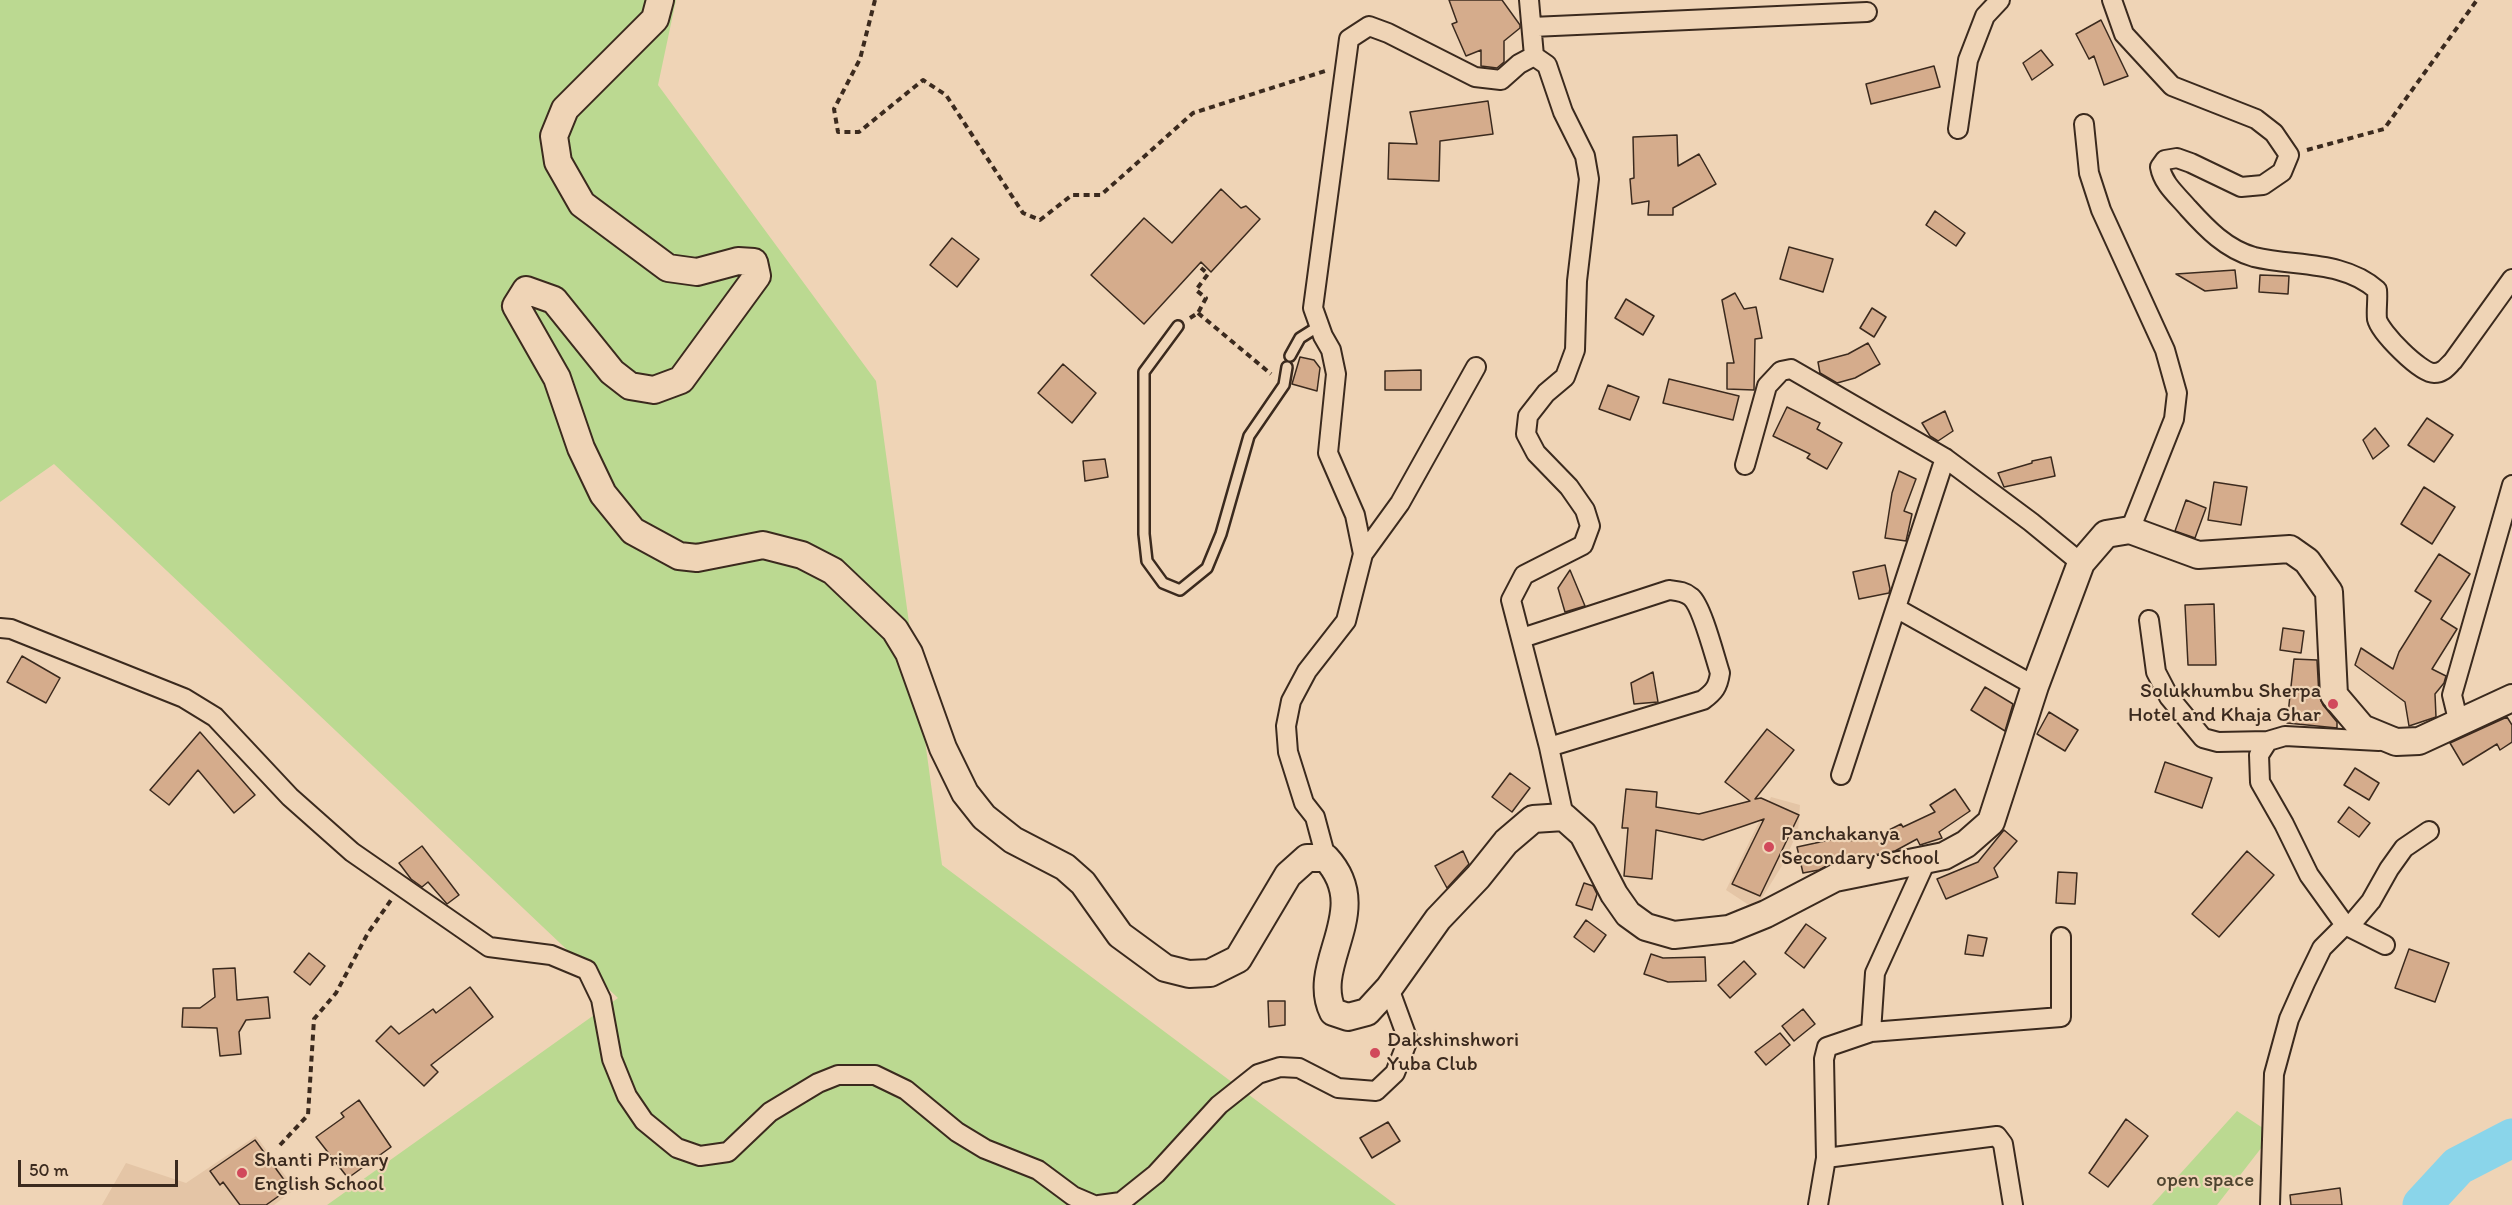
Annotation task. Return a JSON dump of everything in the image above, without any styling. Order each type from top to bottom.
[{"type":"street","points":[[660,0],[655,20],[565,109],[554,136],[558,162],[582,204],[668,268],[697,272],[738,261],[754,262],[757,276],[681,380],[654,390],[630,386],[612,372],[554,300],[526,290],[516,306],[557,378],[581,448],[603,494],[633,531],[680,556],[697,558],[763,545],[802,555],[833,571],[895,630],[909,653],[943,748],[965,793],[984,817],[1012,840],[1065,867],[1083,883],[1120,935],[1165,968],[1189,974],[1210,973],[1238,959],[1288,875],[1307,858],[1326,858]]},
{"type":"street","points":[[1529,0],[1534,56]]},
{"type":"street","points":[[1958,129],[1968,60],[1985,16],[2000,0]]},
{"type":"street","points":[[2112,0],[2124,34],[2172,86],[2256,119],[2274,133],[2289,155],[2282,172],[2263,185],[2241,187],[2177,158],[2165,160],[2160,167],[2162,177],[2170,187],[2207,229],[2226,245],[2253,256],[2328,267],[2368,282],[2377,290],[2378,319],[2386,333],[2421,369],[2433,373],[2444,371],[2512,279]]},
{"type":"street","points":[[1532,27],[1867,12]]},
{"type":"street","points":[[1534,56],[1519,64],[1501,80],[1475,77],[1388,33],[1369,26],[1348,39],[1313,308],[1331,350],[1336,374],[1328,453],[1355,515],[1362,554],[1347,621],[1306,671],[1291,700],[1286,726],[1288,752],[1304,802],[1315,817],[1326,858],[1338,871],[1343,888],[1344,922],[1329,974],[1327,1001],[1333,1012],[1348,1017],[1367,1012],[1389,988],[1438,919],[1478,878],[1506,842],[1533,819],[1564,817]]},
{"type":"street","points":[[1534,56],[1547,65],[1563,111],[1585,156],[1589,179],[1577,281],[1575,350],[1565,377],[1546,393],[1528,416],[1526,434],[1536,453],[1569,487],[1585,510],[1590,526],[1583,545],[1524,575],[1511,600],[1549,747],[1564,817],[1583,834],[1614,894],[1628,914],[1646,927],[1674,935],[1729,929],[1766,914],[1835,878],[1926,861],[1944,856],[1966,844],[1992,822],[2035,686],[2080,563],[2106,534],[2130,530],[2199,555],[2290,549],[2307,561],[2329,592],[2334,695],[2362,728],[2396,742]]},
{"type":"street","points":[[2084,124],[2089,172],[2101,210],[2165,350],[2177,393],[2174,419],[2130,530]]},
{"type":"street","points":[[1362,554],[1400,502],[1476,367]]},
{"type":"street","points":[[1745,465],[1767,386],[1781,371],[1791,369],[1946,458],[2031,522],[2080,563]]},
{"type":"street","points":[[1841,775],[1946,458]]},
{"type":"street","points":[[2459,724],[2452,695],[2506,521],[2512,484]]},
{"type":"street","points":[[1522,638],[1669,590],[1682,591],[1693,598],[1699,608],[1720,673],[1719,684],[1713,693],[1703,700],[1549,747]]},
{"type":"street","points":[[1896,608],[2035,686]]},
{"type":"street","points":[[2149,620],[2156,672],[2169,697],[2203,738],[2218,742],[2268,741],[2285,736],[2396,742],[2419,741],[2512,698]]},
{"type":"street","points":[[0,628],[11,629],[184,698],[215,717],[290,797],[352,852],[400,887],[489,947],[551,955],[587,970],[601,999],[612,1059],[627,1096],[644,1121],[677,1148],[700,1156],[728,1152],[771,1112],[818,1083],[838,1075],[875,1075],[906,1090],[957,1132],[986,1149],[1038,1170],[1073,1196],[1094,1205]]},
{"type":"street","points":[[2268,741],[2259,755],[2260,783],[2284,824],[2308,875],[2347,926],[2385,945]]},
{"type":"street","points":[[2270,1205],[2274,1074],[2289,1019],[2322,948],[2371,901],[2404,848],[2429,831]]},
{"type":"street","points":[[1871,1032],[1875,973],[1926,861]]},
{"type":"street","points":[[1818,1205],[1826,1158],[1824,1059],[1827,1047],[1871,1032],[2061,1017],[2061,937]]},
{"type":"street","points":[[1099,1205],[1120,1202],[1156,1174],[1219,1105],[1258,1074],[1280,1067],[1299,1068],[1338,1088],[1376,1091],[1395,1073],[1408,1040],[1389,988]]},
{"type":"street","points":[[1826,1158],[1997,1136],[2003,1144],[2013,1205]]},
{"type":"lane","points":[[1178,326],[1144,372],[1144,534],[1147,561],[1163,583],[1180,591],[1207,568],[1221,534],[1249,436],[1284,384],[1287,367]]},
{"type":"lane","points":[[1290,356],[1300,338],[1319,326]]},
{"type":"path","points":[[875,0],[860,59],[834,109],[838,132],[859,132],[923,80],[946,94],[1023,213],[1040,220],[1072,195],[1101,195],[1193,113],[1344,65]]},
{"type":"path","points":[[2289,155],[2384,129],[2477,0]]},
{"type":"path","points":[[1201,268],[1208,274],[1196,290],[1206,298],[1198,313],[1284,384]]},
{"type":"path","points":[[280,1145],[308,1115],[314,1019],[336,993],[368,933],[400,887]]},
{"type":"shaded area","name":"Panchakanya Secondary School","points":[[1771,797],[1800,805],[1798,831],[1783,864],[1755,909],[1726,890]]},
{"type":"shaded area","name":"Shanti Primary English School","points":[[256,1136],[295,1189],[274,1205],[102,1205],[126,1163],[186,1183]]},
{"type":"green space","points":[[0,0],[676,0],[658,85],[876,381],[942,865],[1396,1205],[327,1205],[618,998],[54,464],[0,502]]},
{"type":"green space","name":"open space","points":[[2237,1111],[2272,1134],[2217,1205],[2152,1205]]},
{"type":"building","points":[[1449,0],[1502,0],[1520,25],[1520,28],[1504,41],[1504,62],[1497,68],[1481,66],[1481,50],[1466,56],[1452,24],[1457,22]]},
{"type":"building","points":[[2101,20],[2128,76],[2104,85],[2094,56],[2089,59],[2076,34]]},
{"type":"building","points":[[2041,50],[2053,65],[2032,80],[2023,63]]},
{"type":"building","points":[[1934,66],[1940,87],[1871,104],[1866,84]]},
{"type":"building","points":[[1488,101],[1493,134],[1440,141],[1439,181],[1388,179],[1389,143],[1417,144],[1410,112]]},
{"type":"building","points":[[1677,135],[1678,166],[1699,154],[1716,184],[1673,208],[1673,215],[1648,215],[1649,201],[1632,204],[1630,179],[1634,178],[1633,137]]},
{"type":"building","points":[[1221,189],[1241,208],[1246,206],[1260,219],[1211,272],[1201,262],[1144,324],[1091,275],[1144,218],[1172,243]]},
{"type":"building","points":[[1935,211],[1965,233],[1956,246],[1926,225]]},
{"type":"building","points":[[952,238],[979,259],[957,287],[930,265]]},
{"type":"building","points":[[1789,247],[1833,259],[1823,292],[1780,279]]},
{"type":"building","points":[[2235,270],[2237,288],[2205,291],[2176,274]]},
{"type":"building","points":[[2260,275],[2289,276],[2288,294],[2259,292]]},
{"type":"building","points":[[1735,293],[1744,309],[1756,307],[1762,338],[1755,339],[1754,390],[1727,389],[1727,363],[1734,363],[1722,300]]},
{"type":"building","points":[[1626,299],[1654,316],[1643,335],[1615,318]]},
{"type":"building","points":[[1872,308],[1886,317],[1874,337],[1860,328]]},
{"type":"building","points":[[1868,343],[1880,364],[1855,378],[1837,383],[1820,373],[1818,362],[1848,354]]},
{"type":"building","points":[[1300,357],[1314,360],[1320,368],[1317,391],[1292,384]]},
{"type":"building","points":[[1063,364],[1096,393],[1072,423],[1038,393]]},
{"type":"building","points":[[1421,370],[1421,390],[1385,390],[1385,371]]},
{"type":"building","points":[[1669,379],[1739,396],[1733,420],[1663,403]]},
{"type":"building","points":[[1608,385],[1639,397],[1630,420],[1599,409]]},
{"type":"building","points":[[1787,407],[1820,423],[1817,429],[1842,443],[1827,469],[1807,458],[1810,454],[1773,436]]},
{"type":"building","points":[[1945,411],[1953,431],[1938,441],[1930,436],[1922,423]]},
{"type":"building","points":[[2427,418],[2453,435],[2434,462],[2408,445]]},
{"type":"building","points":[[2375,428],[2389,446],[2373,459],[2363,440]]},
{"type":"building","points":[[2051,457],[2055,476],[2004,487],[1998,473]]},
{"type":"building","points":[[1105,459],[1108,477],[1085,481],[1083,461]]},
{"type":"building","points":[[1899,471],[1916,479],[1904,511],[1912,514],[1906,541],[1885,538],[1892,493]]},
{"type":"building","points":[[2214,482],[2247,487],[2241,525],[2208,520]]},
{"type":"building","points":[[2424,487],[2455,507],[2432,544],[2401,524]]},
{"type":"building","points":[[2186,500],[2206,508],[2195,538],[2175,531]]},
{"type":"building","points":[[2439,554],[2470,574],[2441,619],[2457,629],[2432,669],[2446,676],[2444,683],[2435,694],[2436,717],[2409,726],[2405,702],[2355,665],[2361,648],[2393,669],[2399,652],[2431,601],[2415,591]]},
{"type":"building","points":[[1885,565],[1889,593],[1859,599],[1853,572]]},
{"type":"building","points":[[1570,570],[1585,606],[1565,612],[1558,588]]},
{"type":"building","points":[[2214,604],[2216,665],[2188,665],[2185,605]]},
{"type":"building","points":[[2283,628],[2304,631],[2301,653],[2280,650]]},
{"type":"building","points":[[22,656],[60,678],[46,703],[7,682]]},
{"type":"building","points":[[2294,659],[2317,660],[2319,696],[2323,705],[2337,722],[2337,728],[2287,723]]},
{"type":"building","points":[[1653,672],[1658,702],[1634,704],[1631,683]]},
{"type":"building","points":[[1985,687],[2013,704],[2005,731],[1971,710]]},
{"type":"building","points":[[2049,712],[2078,730],[2065,751],[2037,734]]},
{"type":"building","points":[[2507,717],[2512,725],[2512,742],[2500,750],[2497,744],[2463,765],[2450,743]]},
{"type":"building","points":[[1767,729],[1794,750],[1755,799],[1761,798],[1799,815],[1760,896],[1732,884],[1764,819],[1703,840],[1656,830],[1652,879],[1624,876],[1628,828],[1622,828],[1626,789],[1657,792],[1656,807],[1699,814],[1750,801],[1725,782]]},
{"type":"building","points":[[200,732],[255,795],[234,813],[198,770],[169,805],[150,790]]},
{"type":"building","points":[[2165,762],[2212,778],[2202,808],[2155,792]]},
{"type":"building","points":[[2355,768],[2379,783],[2369,800],[2344,785]]},
{"type":"building","points":[[1510,773],[1530,788],[1512,812],[1492,797]]},
{"type":"building","points":[[1955,789],[1970,811],[1939,832],[1942,838],[1920,845],[1917,839],[1895,851],[1832,863],[1819,870],[1803,873],[1797,847],[1848,836],[1849,841],[1879,835],[1901,824],[1903,827],[1935,812],[1930,805]]},
{"type":"building","points":[[2349,807],[2370,823],[2359,837],[2338,822]]},
{"type":"building","points":[[2004,830],[2017,841],[1994,868],[1998,877],[1946,899],[1937,879],[1978,862]]},
{"type":"building","points":[[422,846],[459,895],[447,904],[428,882],[422,887],[411,879],[399,863]]},
{"type":"building","points":[[1463,851],[1469,864],[1447,888],[1435,866]]},
{"type":"building","points":[[2247,851],[2274,875],[2219,937],[2192,914]]},
{"type":"building","points":[[2058,872],[2077,873],[2075,904],[2056,903]]},
{"type":"building","points":[[1584,883],[1593,886],[1597,894],[1592,910],[1576,905]]},
{"type":"building","points":[[1586,920],[1606,935],[1594,952],[1574,937]]},
{"type":"building","points":[[1806,924],[1826,938],[1804,968],[1785,953]]},
{"type":"building","points":[[1968,935],[1987,938],[1983,956],[1965,954]]},
{"type":"building","points":[[2409,949],[2449,963],[2435,1002],[2395,988]]},
{"type":"building","points":[[309,953],[325,966],[310,985],[294,972]]},
{"type":"building","points":[[1651,954],[1663,958],[1705,957],[1706,981],[1668,982],[1644,974]]},
{"type":"building","points":[[1744,961],[1756,974],[1730,998],[1718,985]]},
{"type":"building","points":[[235,968],[237,1000],[268,997],[270,1018],[246,1020],[239,1032],[241,1054],[220,1056],[217,1028],[182,1027],[183,1008],[200,1008],[215,997],[213,969]]},
{"type":"building","points":[[470,987],[493,1017],[431,1065],[438,1072],[424,1086],[376,1041],[391,1026],[399,1034],[433,1009],[436,1013]]},
{"type":"building","points":[[1268,1001],[1285,1001],[1285,1025],[1269,1027]]},
{"type":"building","points":[[1803,1009],[1815,1024],[1794,1041],[1782,1026]]},
{"type":"building","points":[[1780,1033],[1790,1045],[1766,1065],[1755,1052]]},
{"type":"building","points":[[359,1100],[391,1147],[348,1178],[316,1137],[344,1117],[341,1113]]},
{"type":"building","points":[[2126,1119],[2148,1136],[2108,1187],[2089,1173]]},
{"type":"building","points":[[1388,1122],[1400,1141],[1372,1158],[1360,1138]]},
{"type":"building","points":[[255,1140],[290,1188],[266,1205],[240,1205],[223,1182],[220,1185],[210,1171]]},
{"type":"building","points":[[2340,1188],[2342,1205],[2291,1205],[2290,1195]]},
{"type":"waterway","points":[[2422,1205],[2458,1166],[2512,1138]]},
{"type":"place","name":"Solukhumbu Sherpa Hotel and Khaja Ghar","points":[[2333,704]]},
{"type":"place","name":"Panchakanya Secondary School","points":[[1769,847]]},
{"type":"place","name":"Dakshinshwori Yuba Club","points":[[1375,1053]]},
{"type":"place","name":"Shanti Primary English School","points":[[242,1173]]}]
